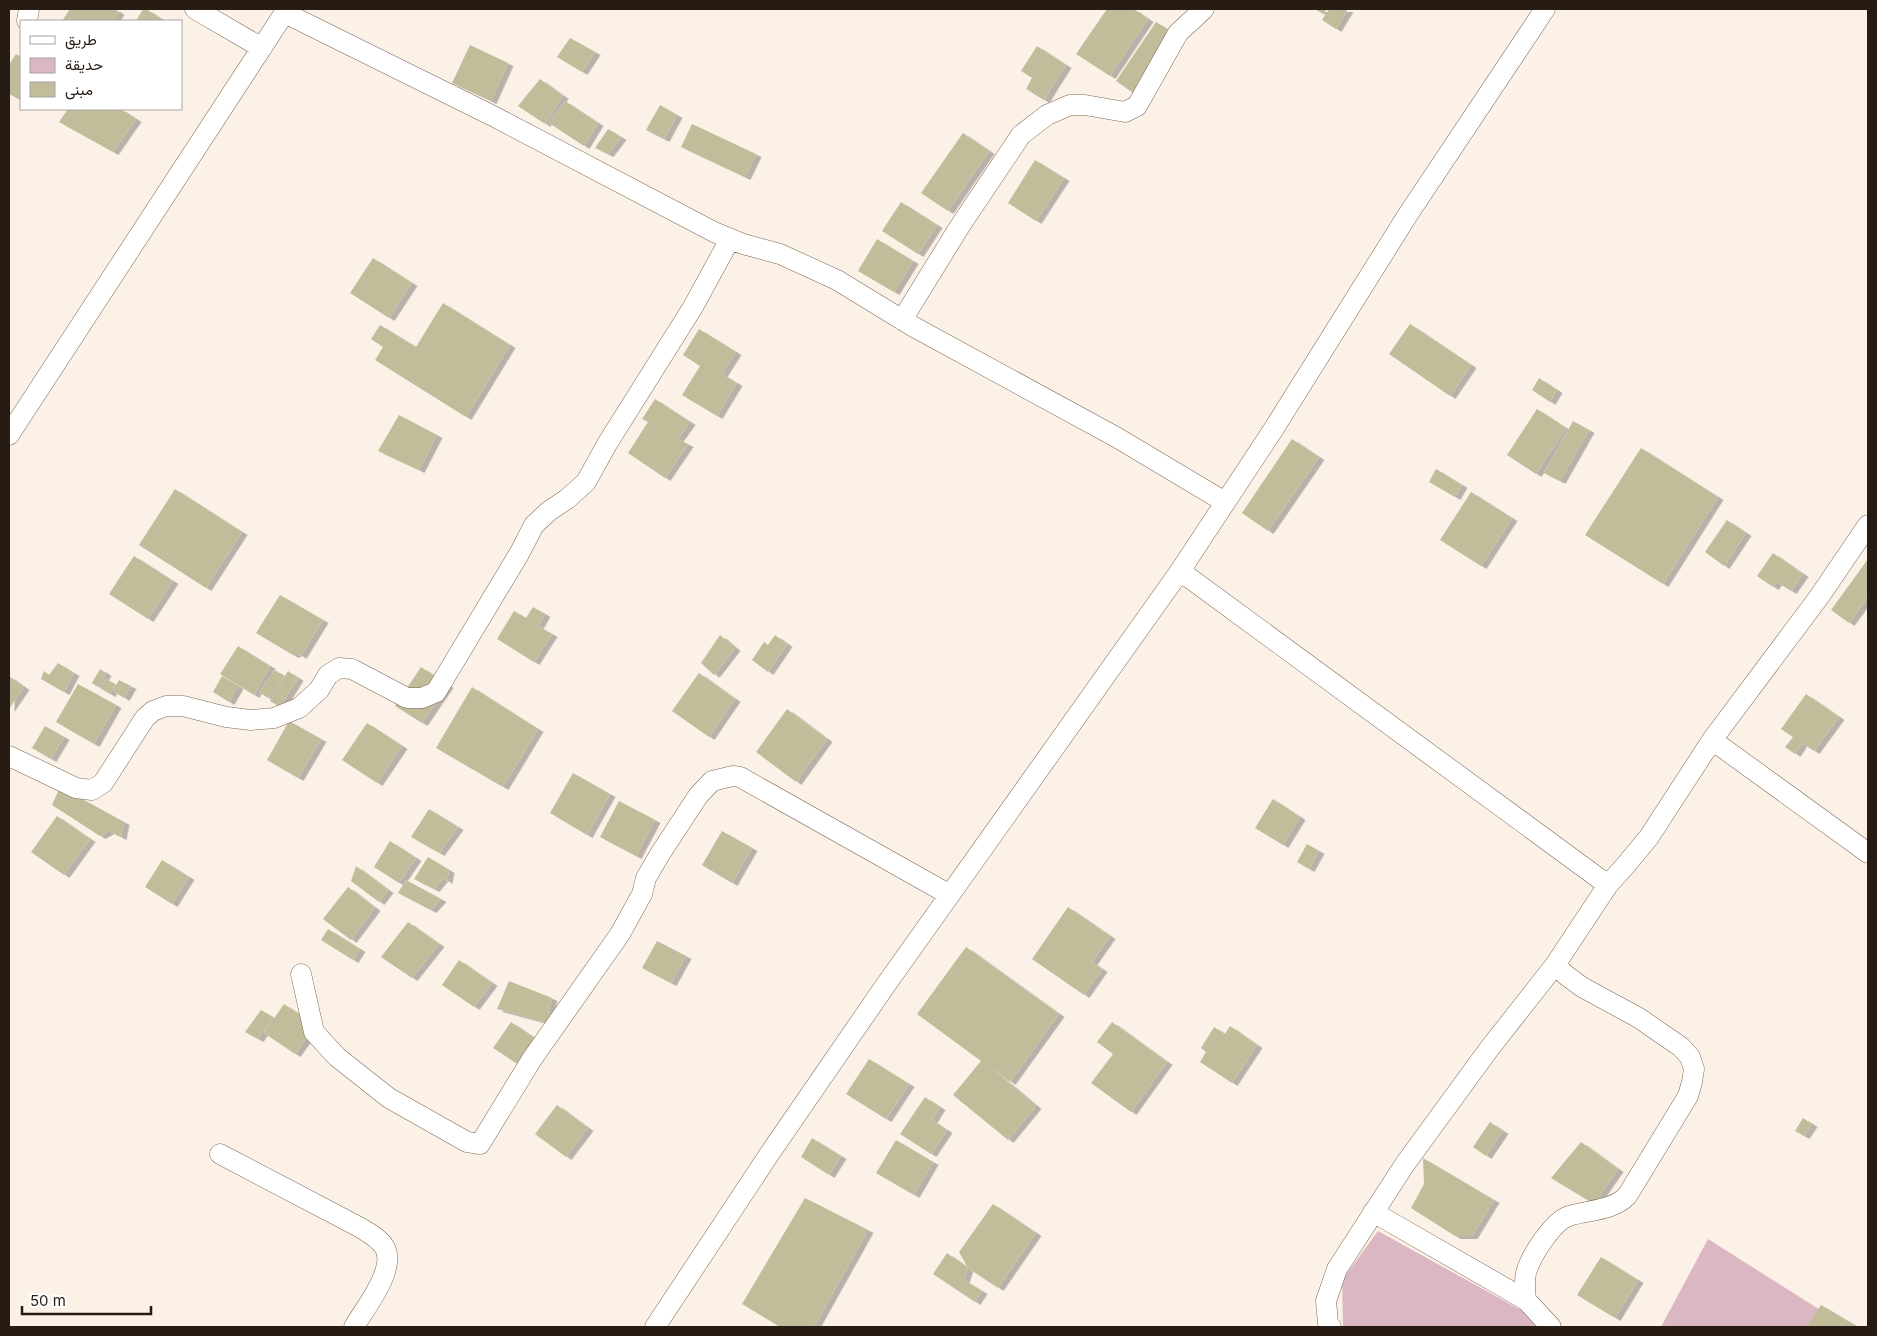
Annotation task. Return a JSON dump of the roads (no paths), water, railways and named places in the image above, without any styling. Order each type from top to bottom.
[{"type":"street","points":[[195,9],[262,48]]},
{"type":"street","points":[[902,320],[960,226],[1021,135],[1047,115],[1070,105],[1086,105],[1125,112],[1137,106],[1178,33],[1204,9]]},
{"type":"street","points":[[656,1327],[770,1153],[1180,571],[1273,430],[1407,216],[1545,9]]},
{"type":"street","points":[[9,435],[286,11],[493,116],[714,232],[743,244],[780,254],[837,280],[902,320],[1116,437],[1225,502]]},
{"type":"street","points":[[9,756],[76,788],[92,790],[103,784],[145,718],[153,711],[166,706],[183,706],[226,717],[251,720],[274,718],[299,708],[320,690],[328,675],[339,668],[352,669],[407,698],[422,698],[436,692],[519,554],[534,525],[548,511],[567,499],[586,482],[607,444],[693,307],[730,239]]},
{"type":"street","points":[[1331,1327],[1328,1323],[1326,1302],[1337,1269],[1405,1164],[1489,1049],[1555,965],[1608,885],[1626,866],[1648,837],[1712,740],[1820,597],[1868,525]]},
{"type":"street","points":[[1180,571],[1608,885]]},
{"type":"street","points":[[1712,740],[1868,853]]},
{"type":"street","points":[[301,974],[314,1032],[337,1057],[389,1098],[467,1142],[480,1144],[532,1059],[620,934],[636,907],[646,878],[660,854],[698,796],[712,780],[733,776],[740,777],[950,895]]},
{"type":"street","points":[[1526,1300],[1525,1275],[1529,1263],[1550,1232],[1567,1217],[1613,1206],[1627,1196],[1688,1096],[1694,1070],[1690,1057],[1681,1047],[1639,1018],[1582,987],[1566,976],[1555,965]]},
{"type":"street","points":[[220,1154],[361,1228],[376,1238],[385,1250],[387,1268],[378,1288],[354,1327]]},
{"type":"street","points":[[1373,1212],[1526,1300],[1551,1327]]}]
